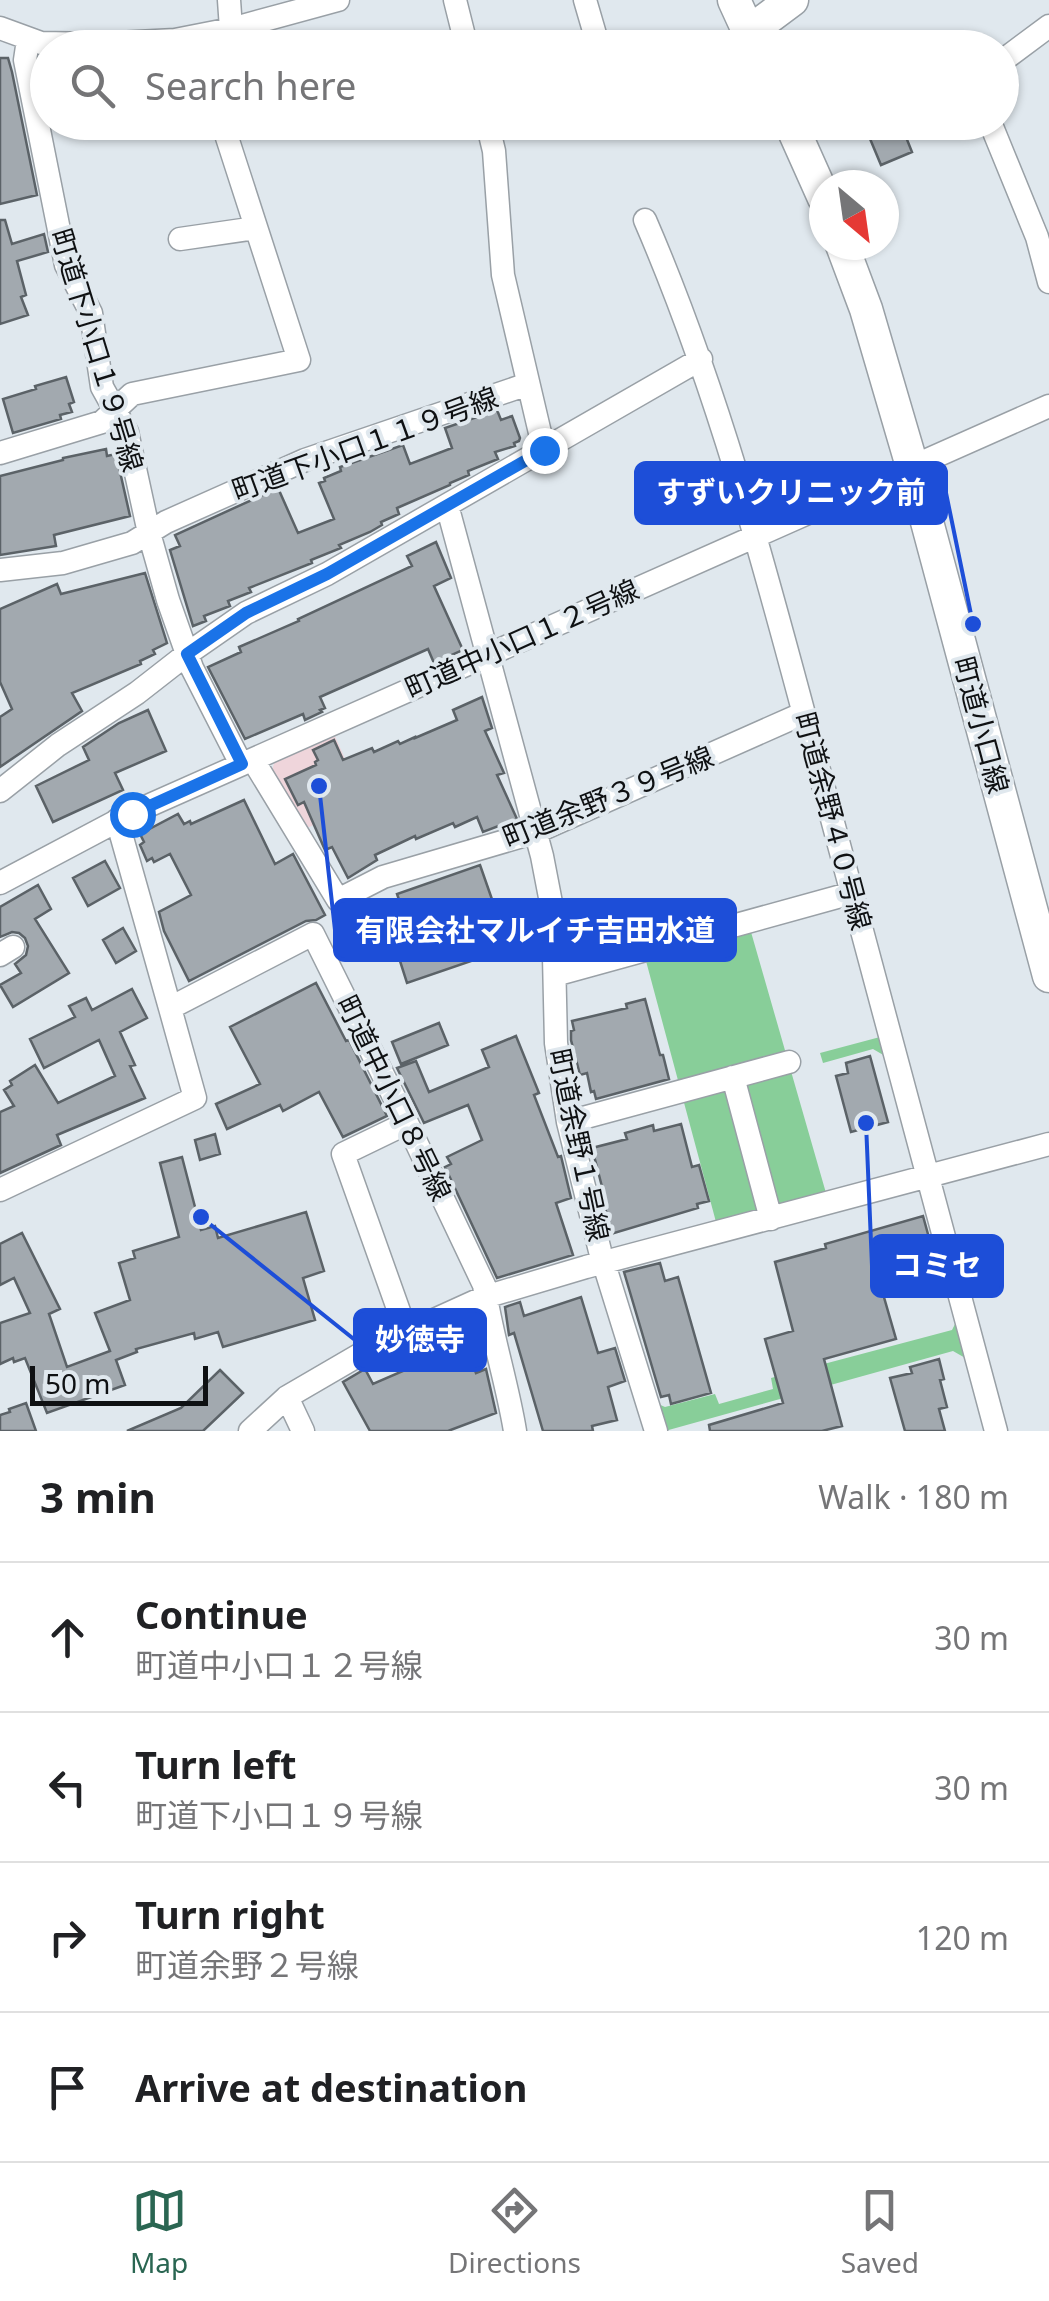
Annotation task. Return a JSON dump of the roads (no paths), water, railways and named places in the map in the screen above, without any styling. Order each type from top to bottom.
[{"type":"street","points":[[229,0],[231,30],[338,0]]},
{"type":"street","points":[[454,0],[462,30]]},
{"type":"street","points":[[585,0],[594,30]]},
{"type":"street","points":[[734,0],[748,30]]},
{"type":"street","points":[[762,30],[792,0]]},
{"type":"street","points":[[1019,48],[1049,26]]},
{"type":"street","points":[[0,28],[28,40]]},
{"type":"street","name":"町道下小口１９号線","points":[[28,40],[25,60],[30,85]]},
{"type":"street","name":"町道下小口１９号線","points":[[41,140],[66,265],[90,313],[102,387],[126,432],[168,600],[187,654],[247,762]]},
{"type":"street","points":[[0,453],[102,422],[132,394],[300,360],[228,140]]},
{"type":"street","points":[[491,140],[503,275],[544,450]]},
{"type":"street","points":[[798,140],[811,170]]},
{"type":"street","points":[[999,140],[1043,232],[1049,282]]},
{"type":"street","name":"町道余野４０号線","points":[[645,220],[701,359],[755,535],[996,1431]]},
{"type":"street","points":[[180,239],[256,228]]},
{"type":"street","name":"町道小口線","points":[[848,260],[912,466],[1049,976]]},
{"type":"street","points":[[0,792],[58,745],[246,613],[327,574],[701,359]]},
{"type":"street","name":"町道下小口１１９号線","points":[[0,570],[64,563],[132,543],[166,522],[306,460],[528,384]]},
{"type":"street","name":"町道中小口１２号線","points":[[2,876],[117,820],[1049,406]]},
{"type":"street","name":"町道余野１号線","points":[[446,505],[536,832],[553,913],[556,1043],[568,1122],[604,1263],[656,1431]]},
{"type":"street","name":"町道余野３９号線","points":[[247,762],[338,900],[382,877],[536,832],[804,714]]},
{"type":"street","points":[[0,1190],[195,1098],[117,820]]},
{"type":"street","points":[[555,975],[852,893]]},
{"type":"street","name":"町道中小口８号線","points":[[170,1008],[313,934],[408,1122],[484,1285],[486,1312],[515,1431]]},
{"type":"street","points":[[568,1122],[789,1062]]},
{"type":"street","points":[[733,1077],[771,1219]]},
{"type":"street","points":[[406,1331],[342,1154],[408,1122]]},
{"type":"street","points":[[250,1431],[287,1398],[366,1351],[486,1297],[1049,1144]]},
{"type":"street","points":[[287,1398],[303,1431]]},
{"type":"place","name":"すずいクリニック前","points":[[973,624]]},
{"type":"place","name":"有限会社マルイチ吉田水道","points":[[319,786]]},
{"type":"place","name":"コミセ","points":[[866,1123]]},
{"type":"place","name":"妙徳寺","points":[[201,1217]]}]
